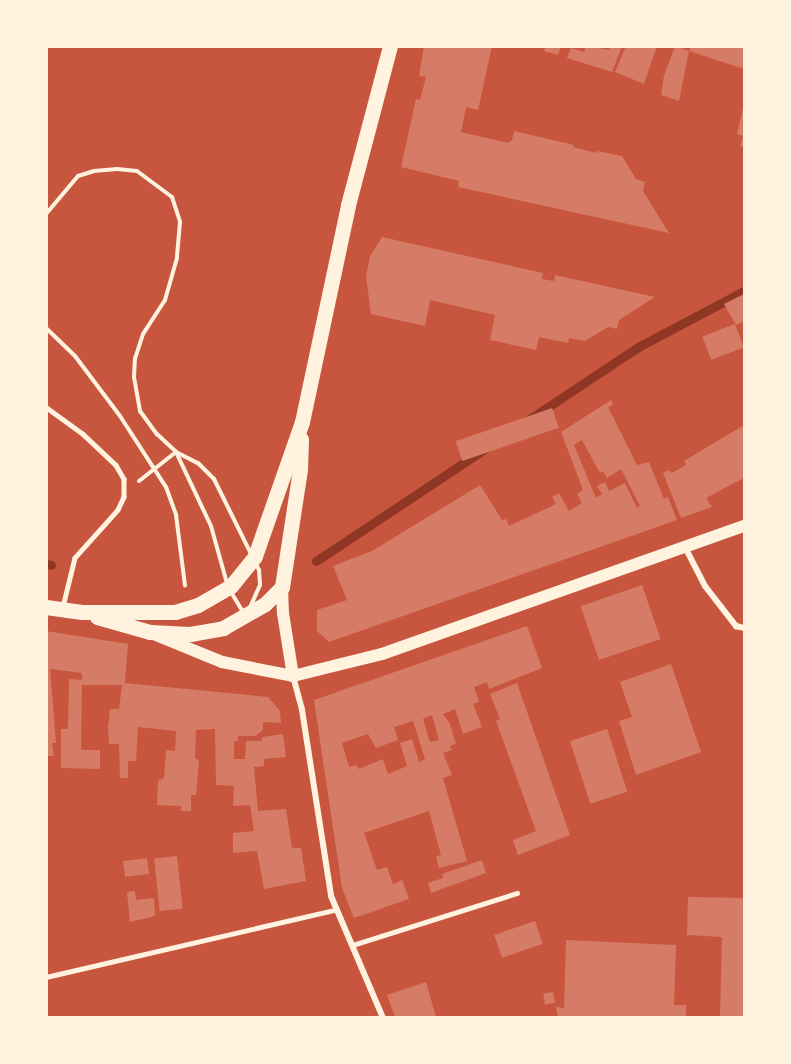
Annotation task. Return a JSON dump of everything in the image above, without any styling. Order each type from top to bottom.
[{"type":"main road","points":[[46,607],[82,612],[175,612],[198,605],[228,587],[243,575],[253,560],[261,545],[302,422],[348,205],[390,46]]},
{"type":"main road","points":[[293,676],[283,613],[282,587],[300,469],[302,422]]},
{"type":"main road","points":[[82,612],[150,632],[222,662],[293,676],[382,654],[744,526]]},
{"type":"main road","points":[[150,632],[190,634],[223,628],[265,604],[282,587]]},
{"type":"street","points":[[685,547],[705,586],[736,626],[744,628]]},
{"type":"street","points":[[293,676],[302,710],[331,896],[335,910],[353,945],[383,1017]]},
{"type":"lane","points":[[46,407],[83,434],[116,465],[124,479],[125,492],[118,510],[75,558],[62,610]]},
{"type":"lane","points":[[353,945],[517,893]]},
{"type":"lane","points":[[46,977],[335,910]]},
{"type":"path","points":[[46,213],[78,176],[117,168],[137,171],[172,197],[180,222],[177,258],[165,300],[143,334],[135,358],[134,377],[140,411],[157,434],[176,452],[198,463],[214,479],[259,570],[260,585],[246,616]]},
{"type":"path","points":[[46,328],[75,357],[120,416],[155,469],[176,515],[185,592]]},
{"type":"path","points":[[125,492],[176,452]]},
{"type":"path","points":[[176,452],[211,526],[228,587],[246,616]]},
{"type":"building","points":[[424,46],[492,46],[478,110],[466,107],[461,132],[508,143],[512,140],[514,131],[574,145],[573,147],[596,153],[597,151],[622,156],[636,179],[645,182],[643,191],[669,233],[458,187],[459,181],[401,167],[416,99],[420,100],[426,77],[419,76]]},
{"type":"building","points":[[546,46],[561,46],[558,55],[544,51]]},
{"type":"building","points":[[586,46],[609,50],[611,46],[622,46],[612,72],[567,58],[571,48],[584,52]]},
{"type":"building","points":[[626,46],[657,46],[644,84],[615,72]]},
{"type":"building","points":[[675,46],[689,51],[679,101],[661,95],[664,76]]},
{"type":"building","points":[[691,46],[744,46],[744,69],[689,51]]},
{"type":"building","points":[[744,103],[744,147],[740,146],[743,136],[737,134]]},
{"type":"building","points":[[382,237],[543,273],[542,279],[554,281],[555,275],[655,297],[619,320],[617,329],[608,327],[585,341],[569,338],[568,343],[539,337],[536,350],[490,340],[495,315],[430,300],[425,326],[371,314],[366,277],[370,256]]},
{"type":"building","points":[[744,294],[744,321],[736,325],[724,304]]},
{"type":"building","points":[[735,324],[744,347],[711,360],[702,337]]},
{"type":"building","points":[[611,400],[613,405],[608,407],[637,465],[649,462],[664,499],[668,497],[677,520],[329,642],[317,631],[317,610],[347,600],[333,566],[372,551],[480,485],[502,520],[506,519],[509,526],[556,504],[552,497],[559,493],[569,511],[582,503],[577,494],[583,490],[561,432]],"holes":[[[582,440],[600,473],[603,471],[607,478],[621,469],[640,506],[637,508],[625,483],[609,491],[605,482],[597,486],[602,494],[596,498],[574,445]]]},
{"type":"building","points":[[552,408],[559,428],[462,461],[456,441]]},
{"type":"building","points":[[744,425],[744,478],[706,498],[712,507],[681,518],[663,473],[669,470],[672,473],[686,465],[684,461]]},
{"type":"building","points":[[642,585],[661,639],[599,660],[581,606]]},
{"type":"building","points":[[527,626],[542,668],[489,689],[487,682],[474,687],[479,702],[473,704],[482,727],[463,734],[455,709],[443,714],[450,724],[456,744],[450,746],[452,750],[443,753],[452,775],[443,778],[467,861],[439,868],[436,857],[441,855],[429,811],[364,833],[377,870],[387,867],[393,884],[402,880],[409,899],[354,918],[342,888],[314,700]],"holes":[[[432,715],[439,740],[430,742],[423,719]],[[413,721],[425,759],[419,762],[412,739],[400,743],[407,766],[388,774],[383,759],[359,769],[357,765],[349,767],[342,743],[368,734],[376,748],[398,740],[394,727]]]},
{"type":"building","points":[[46,631],[128,644],[125,683],[268,697],[280,711],[281,723],[263,722],[263,730],[255,736],[238,736],[238,741],[234,741],[234,759],[245,759],[246,741],[262,741],[262,737],[283,734],[286,757],[264,759],[264,766],[254,767],[258,811],[286,809],[292,848],[301,848],[306,881],[264,889],[257,851],[233,853],[233,833],[254,831],[250,805],[233,806],[234,786],[216,785],[215,729],[196,730],[195,759],[199,760],[196,795],[191,795],[191,811],[181,811],[181,806],[157,805],[158,781],[164,778],[166,750],[175,751],[176,731],[138,727],[136,761],[128,761],[128,778],[120,778],[119,744],[109,744],[108,728],[110,709],[119,709],[122,685],[82,685],[81,750],[100,750],[100,769],[61,768],[61,729],[68,729],[69,679],[82,680],[82,673],[50,669],[56,743],[52,743],[54,756],[46,756]]},
{"type":"building","points":[[671,664],[701,752],[636,775],[619,721],[632,717],[620,682]]},
{"type":"building","points":[[517,683],[570,835],[518,855],[513,840],[536,831],[496,721],[500,719],[490,694]]},
{"type":"building","points":[[607,729],[627,792],[590,804],[570,741]]},
{"type":"building","points":[[177,856],[183,909],[160,911],[154,858]]},
{"type":"building","points":[[147,858],[149,874],[125,877],[123,861]]},
{"type":"building","points":[[482,860],[486,873],[431,893],[428,883],[443,878],[442,874]]},
{"type":"building","points":[[135,891],[136,900],[154,898],[155,916],[130,922],[127,892]]},
{"type":"building","points":[[688,897],[744,898],[744,1017],[720,1017],[722,937],[687,935]]},
{"type":"building","points":[[535,921],[543,944],[502,958],[494,935]]},
{"type":"building","points":[[566,940],[676,945],[674,1005],[686,1005],[686,1017],[558,1017],[556,1007],[564,1008]]},
{"type":"building","points":[[426,982],[436,1017],[395,1017],[387,995]]},
{"type":"building","points":[[553,992],[555,1003],[545,1005],[543,994]]},
{"type":"waterway","points":[[316,561],[640,346],[744,291]]},
{"type":"waterway","points":[[46,564],[51,565]]}]
